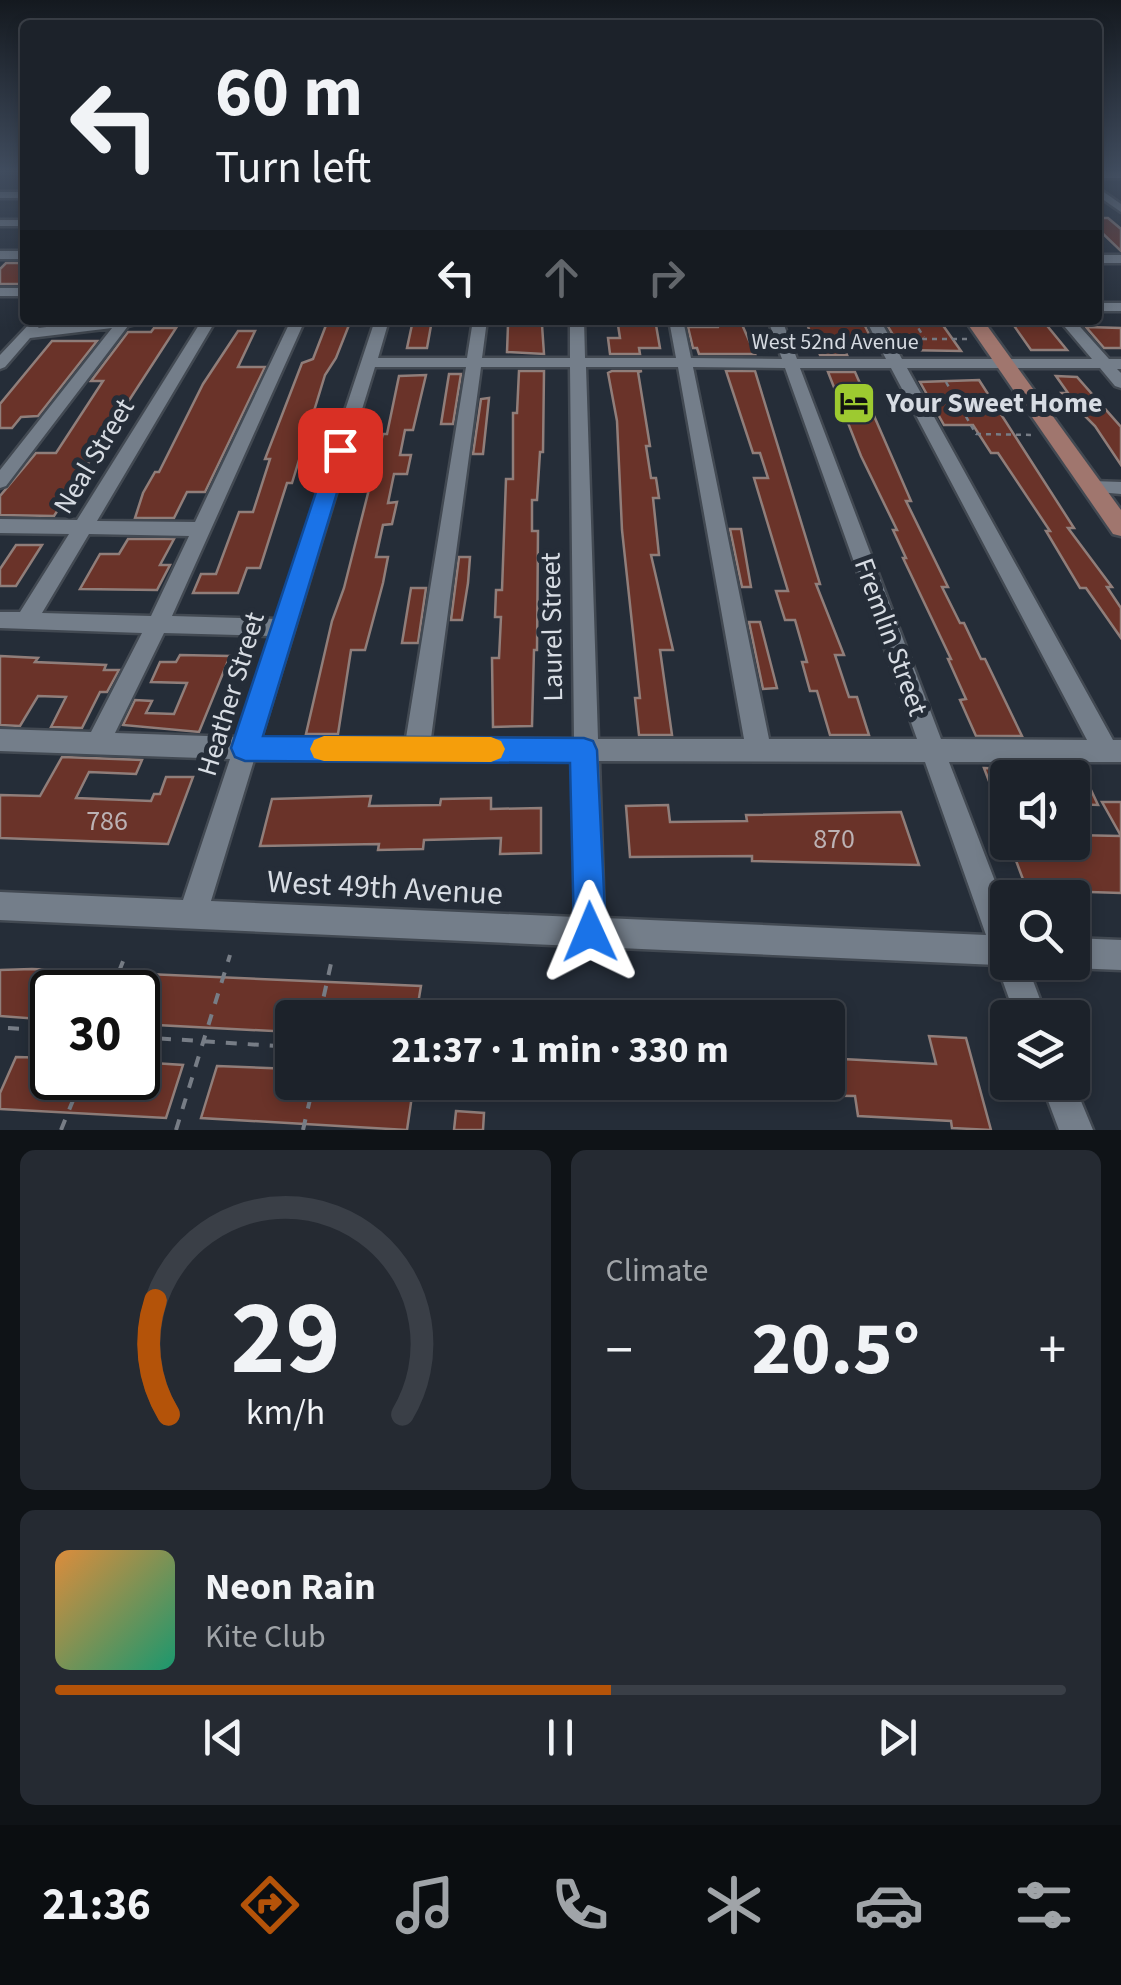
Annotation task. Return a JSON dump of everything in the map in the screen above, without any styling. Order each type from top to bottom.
[{"type":"main road","points":[[968,327],[1006,365],[1121,528]]},
{"type":"street","points":[[0,364],[33,325]]},
{"type":"street","points":[[27,334],[100,325]]},
{"type":"street","points":[[0,482],[122,325]]},
{"type":"street","name":"Neal Street","points":[[26,620],[206,325]]},
{"type":"street","points":[[97,744],[296,325]]},
{"type":"street","name":"Heather Street","points":[[192,914],[380,325]]},
{"type":"street","points":[[417,749],[479,325]]},
{"type":"street","name":"Laurel Street","points":[[577,325],[590,932]]},
{"type":"street","points":[[677,325],[758,752]]},
{"type":"street","name":"Fremlin Street","points":[[777,325],[990,906]]},
{"type":"street","points":[[0,740],[245,748],[1114,750],[876,325]]},
{"type":"street","points":[[1071,325],[1112,364],[1121,383]]},
{"type":"street","name":"West 52nd Avenue","points":[[369,362],[1112,364]]},
{"type":"street","points":[[1092,487],[1121,488]]},
{"type":"street","points":[[0,526],[199,529]]},
{"type":"street","points":[[0,620],[283,628]]},
{"type":"street","name":"West 49th Avenue","points":[[0,906],[990,954]]},
{"type":"street","points":[[1090,954],[1121,955]]},
{"type":"street","points":[[1064,1100],[1076,1130]]},
{"type":"path","points":[[916,325],[924,339]]},
{"type":"path","points":[[883,339],[924,339],[968,327]]},
{"type":"path","points":[[946,382],[976,434],[1035,434]]},
{"type":"path","points":[[958,402],[1013,402]]},
{"type":"path","points":[[120,970],[128,951]]},
{"type":"path","points":[[176,1130],[230,955]]},
{"type":"path","points":[[323,1000],[332,960]]},
{"type":"path","points":[[8,1028],[30,1030]]},
{"type":"path","points":[[160,1038],[275,1046]]},
{"type":"path","points":[[61,1130],[73,1100]]},
{"type":"path","points":[[303,1130],[310,1100]]},
{"type":"building","points":[[1102,224],[1115,224],[1121,229],[1121,251],[1102,233]]},
{"type":"building","points":[[6,263],[20,263],[20,284],[0,284],[0,269]]},
{"type":"building","points":[[326,325],[349,325],[325,375],[292,483],[287,483],[260,568],[247,568],[238,593],[193,593],[201,574],[216,574],[239,512],[253,512],[270,459],[265,459],[302,363],[313,359]]},
{"type":"building","points":[[412,325],[431,325],[427,348],[407,348]]},
{"type":"building","points":[[508,325],[542,325],[544,354],[507,352]]},
{"type":"building","points":[[618,325],[656,325],[660,348],[639,348],[640,354],[610,354],[608,338],[620,338]]},
{"type":"building","points":[[742,325],[755,354],[699,354],[693,348],[688,327]]},
{"type":"building","points":[[807,325],[864,325],[877,350],[845,351],[847,355],[820,355]]},
{"type":"building","points":[[887,325],[943,325],[961,351],[902,350]]},
{"type":"building","points":[[1014,325],[1046,325],[1067,350],[1031,350]]},
{"type":"building","points":[[1086,327],[1121,328],[1121,348],[1104,348]]},
{"type":"building","points":[[154,328],[176,328],[54,516],[0,515],[0,496],[36,453],[56,453],[103,381],[91,381],[128,332],[151,332]]},
{"type":"building","points":[[238,331],[255,331],[238,367],[265,367],[205,492],[187,492],[174,518],[135,518],[143,493],[155,472],[159,472],[203,384]]},
{"type":"building","points":[[52,341],[97,341],[38,416],[21,417],[12,428],[0,428],[0,404]]},
{"type":"building","points":[[519,371],[544,371],[543,452],[537,500],[532,500],[532,531],[538,531],[532,726],[493,727],[492,658],[499,658],[501,617],[495,617],[496,590],[502,590],[506,479],[513,479],[513,413],[517,413]]},
{"type":"building","points":[[642,371],[638,372],[650,446],[646,446],[659,498],[653,498],[659,555],[651,555],[673,650],[660,650],[672,735],[639,735],[635,698],[640,698],[622,530],[617,421],[608,373]]},
{"type":"building","points":[[726,371],[755,371],[820,584],[816,584],[844,655],[835,655],[849,697],[857,697],[869,735],[830,735],[817,691],[810,691],[802,662],[807,662],[795,620],[785,620],[776,591],[788,591],[754,478],[768,478],[760,453],[753,453]]},
{"type":"building","points":[[828,372],[855,372],[911,501],[906,501],[948,587],[942,587],[981,659],[985,659],[1022,736],[976,736],[960,700],[966,699],[951,659],[903,558],[893,530],[897,530],[861,456]]},
{"type":"building","points":[[449,374],[461,374],[453,424],[441,424]]},
{"type":"building","points":[[426,375],[413,430],[405,430],[400,455],[411,455],[407,474],[394,474],[388,503],[397,502],[392,524],[383,525],[376,557],[388,557],[383,583],[365,650],[351,650],[338,734],[306,734],[332,621],[383,434],[387,434],[399,376]]},
{"type":"building","points":[[1056,376],[1077,377],[1121,427],[1121,465],[1095,426],[1062,393],[1068,393]]},
{"type":"building","points":[[979,380],[1074,528],[1068,528],[1112,587],[1107,587],[1121,608],[1121,638],[1086,588],[1080,588],[1046,531],[1050,531],[998,453],[991,453],[973,425],[944,425],[920,382]]},
{"type":"building","points":[[489,398],[483,454],[473,454],[481,399]]},
{"type":"building","points":[[730,529],[741,529],[751,587],[742,587]]},
{"type":"building","points":[[128,539],[174,539],[160,565],[170,565],[157,590],[80,589],[100,554],[119,554]]},
{"type":"building","points":[[16,545],[42,545],[16,586],[0,586],[0,569]]},
{"type":"building","points":[[459,557],[470,557],[468,583],[462,620],[451,620]]},
{"type":"building","points":[[411,588],[426,588],[418,643],[402,643]]},
{"type":"building","points":[[749,622],[760,622],[777,688],[763,689]]},
{"type":"building","points":[[180,655],[230,656],[199,732],[123,725],[135,700],[152,701],[146,713],[174,714],[187,683],[151,682],[160,662],[176,662]]},
{"type":"building","points":[[0,656],[38,658],[35,662],[106,665],[104,670],[119,670],[107,692],[100,692],[82,728],[51,727],[66,697],[38,696],[20,726],[0,725]]},
{"type":"building","points":[[62,757],[142,760],[136,774],[89,772],[76,798],[151,801],[154,794],[160,794],[166,777],[193,777],[168,844],[0,838],[0,795],[40,796]]},
{"type":"building","points":[[1090,788],[1098,805],[1090,805]]},
{"type":"building","points":[[371,796],[369,806],[440,805],[441,799],[491,798],[491,809],[541,808],[541,853],[500,854],[501,838],[424,840],[423,849],[378,850],[379,844],[260,846],[272,799]]},
{"type":"building","points":[[1102,802],[1121,802],[1121,836]]},
{"type":"building","points":[[668,805],[670,822],[747,821],[746,815],[901,812],[919,865],[752,861],[752,856],[630,857],[626,806]]},
{"type":"building","points":[[1090,835],[1121,836],[1121,893],[1090,892],[1090,880],[1023,880],[1016,860],[1090,860]]},
{"type":"building","points":[[32,969],[55,970],[30,970],[30,1018],[0,1016],[0,970]]},
{"type":"building","points":[[160,975],[421,986],[419,1000],[275,1000],[275,1031],[160,1025]]},
{"type":"building","points":[[929,1036],[966,1038],[991,1130],[952,1128],[951,1121],[858,1116],[855,1096],[845,1096],[845,1059],[936,1064]]},
{"type":"building","points":[[16,1057],[30,1057],[30,1100],[160,1100],[160,1063],[183,1065],[166,1118],[0,1109],[0,1093]]},
{"type":"building","points":[[217,1066],[275,1068],[275,1100],[411,1100],[407,1130],[201,1118]]},
{"type":"building","points":[[456,1111],[484,1113],[483,1130],[454,1130]]},
{"type":"slow traffic","points":[[324,749],[491,749]]},
{"type":"place","name":"Your Sweet Home","points":[[854,403]]},
{"type":"route","points":[[340,450],[245,748],[584,750],[590,932]]}]
